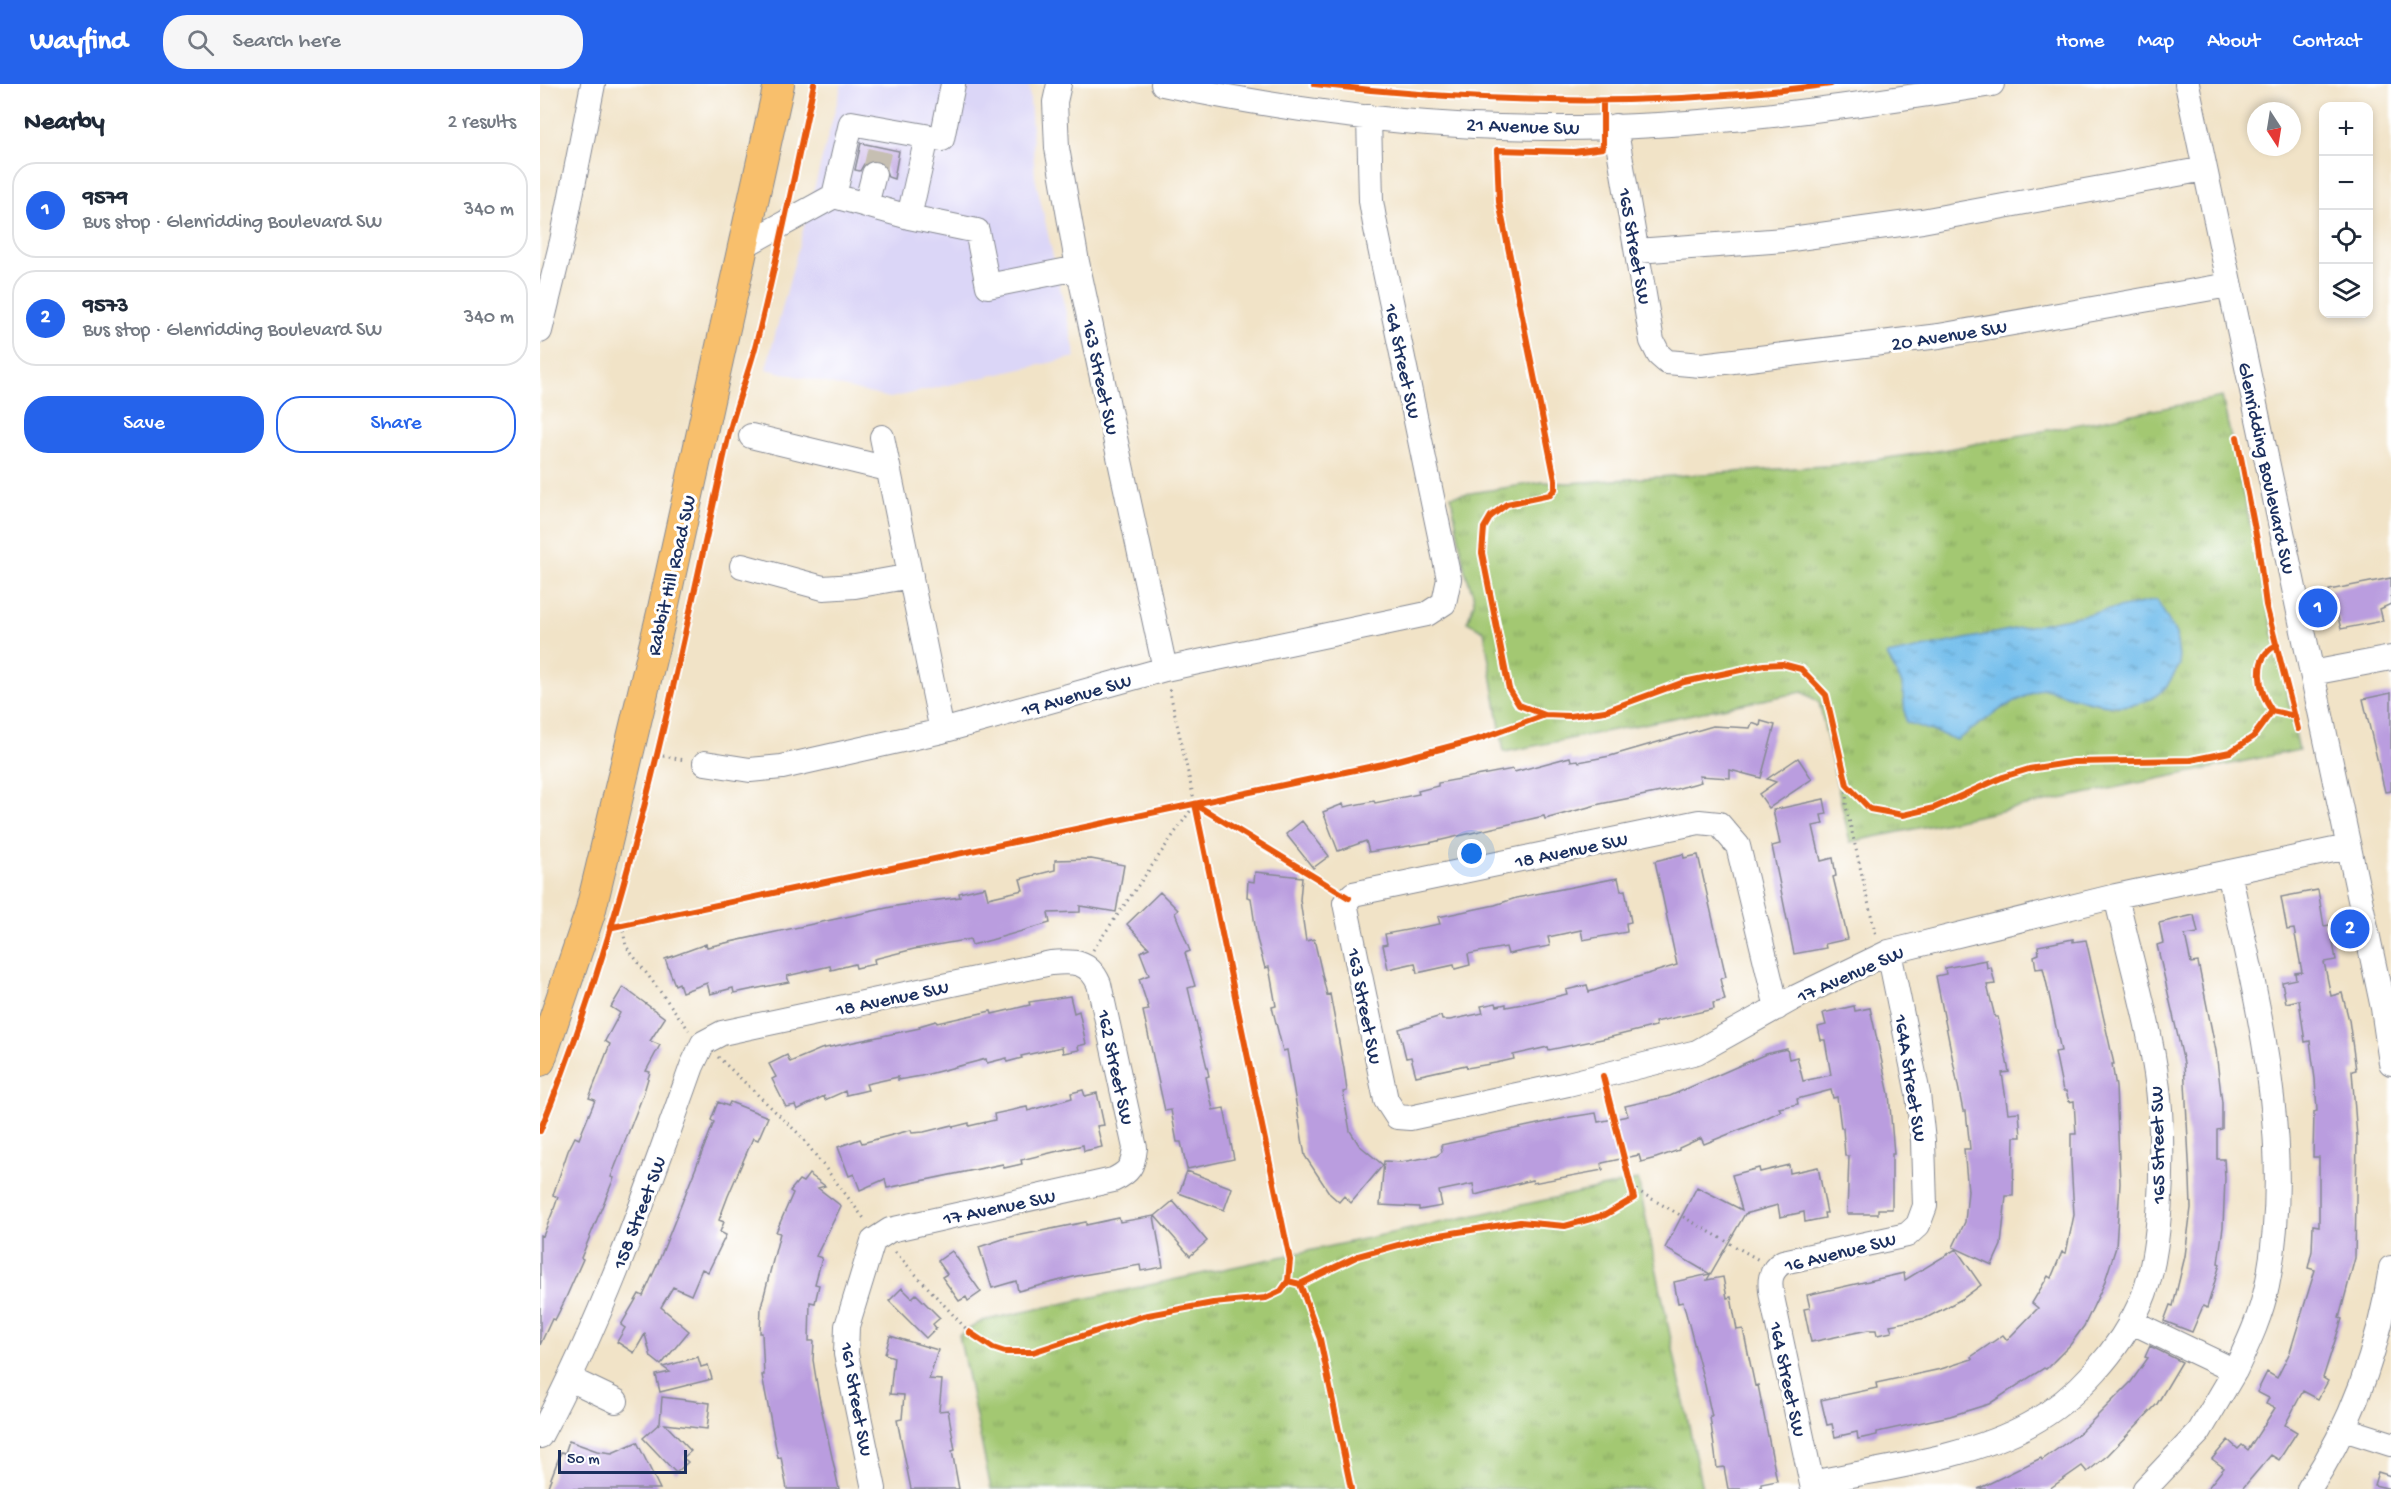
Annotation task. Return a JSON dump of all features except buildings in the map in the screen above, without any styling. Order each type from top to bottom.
[{"type":"main road","name":"Rabbit Hill Road SW","points":[[540,1061],[590,914],[745,245],[779,84]]},
{"type":"street","points":[[540,331],[562,241],[593,84]]},
{"type":"street","points":[[834,196],[851,123],[883,139],[927,137],[942,139],[953,84]]},
{"type":"street","name":"163 Street SW","points":[[1059,84],[1055,102],[1057,148],[1078,268],[1165,669]]},
{"type":"street","name":"21 Avenue SW","points":[[1163,84],[1270,104],[1369,117],[1545,128],[1737,120],[1992,84]]},
{"type":"street","name":"Glenridding Boulevard SW","points":[[2187,84],[2383,1008],[2391,1063]]},
{"type":"street","name":"164 Street SW","points":[[1369,117],[1370,176],[1375,224],[1449,579],[1444,603]]},
{"type":"street","name":"165 Street SW","points":[[1615,126],[1652,340],[1659,355],[1667,362]]},
{"type":"street","points":[[909,217],[927,137]]},
{"type":"street","points":[[1637,251],[1784,240],[1899,224],[2205,169]]},
{"type":"street","points":[[866,205],[874,174]]},
{"type":"street","points":[[745,245],[834,196],[909,217],[977,231],[988,286],[1078,268]]},
{"type":"street","name":"20 Avenue SW","points":[[1667,362],[1701,365],[1867,347],[2229,285]]},
{"type":"street","points":[[751,435],[888,469]]},
{"type":"street","points":[[882,437],[942,731]]},
{"type":"street","points":[[742,566],[823,588],[855,586],[911,576]]},
{"type":"street","name":"19 Avenue SW","points":[[705,763],[750,770],[782,767],[942,731],[1165,669],[1427,615],[1444,603]]},
{"type":"street","points":[[2312,673],[2391,658]]},
{"type":"street","name":"18 Avenue SW","points":[[1353,894],[1700,822],[1719,824],[1738,846],[1777,1008]]},
{"type":"street","name":"17 Avenue SW","points":[[1397,1117],[1410,1118],[1568,1084],[1697,1052],[1777,1008],[1885,954],[2116,896],[2348,847]]},
{"type":"street","points":[[2145,1489],[2199,1432],[2235,1371],[2254,1329],[2267,1286],[2274,1229],[2276,1156],[2274,1091],[2229,872]]},
{"type":"street","name":"163 Street SW","points":[[1353,894],[1345,903],[1349,925],[1386,1100],[1397,1117]]},
{"type":"street","name":"165 Street SW","points":[[1812,1486],[1947,1454],[1992,1441],[2030,1425],[2073,1395],[2106,1358],[2142,1301],[2156,1243],[2160,1186],[2160,1108],[2151,1053],[2116,896]]},
{"type":"street","name":"164A Street SW","points":[[1885,954],[1918,1094],[1923,1141],[1925,1206]]},
{"type":"street","name":"18 Avenue SW","points":[[704,1043],[722,1033],[1051,963],[1070,961],[1084,964]]},
{"type":"street","name":"162 Street SW","points":[[1084,964],[1093,971],[1099,984],[1135,1148],[1133,1164],[1127,1173]]},
{"type":"street","name":"158 Street SW","points":[[540,1436],[570,1379],[634,1223],[692,1066],[704,1043]]},
{"type":"street","name":"17 Avenue SW","points":[[876,1238],[890,1230],[1096,1184],[1127,1173]]},
{"type":"street","name":"16 Avenue SW","points":[[1773,1268],[1793,1258],[1907,1235],[1918,1225],[1925,1206]]},
{"type":"street","name":"161 Street SW","points":[[874,1489],[846,1354],[847,1326],[853,1300],[876,1238]]},
{"type":"street","name":"164 Street SW","points":[[1773,1268],[1770,1287],[1812,1486]]},
{"type":"street","points":[[2309,1489],[2344,1429],[2370,1366],[2387,1319],[2391,1268]]},
{"type":"street","points":[[2130,1321],[2235,1371]]},
{"type":"street","points":[[570,1379],[616,1401]]},
{"type":"street","points":[[2344,1429],[2391,1444]]},
{"type":"path","points":[[1165,669],[1197,815]]},
{"type":"path","points":[[654,766],[659,744]]},
{"type":"path","points":[[657,755],[705,763]]},
{"type":"path","points":[[1844,774],[1846,806],[1885,954]]},
{"type":"path","points":[[1846,785],[1857,798]]},
{"type":"path","points":[[1183,806],[1206,801]]},
{"type":"path","points":[[1195,804],[1201,808]]},
{"type":"path","points":[[1084,964],[1195,804]]},
{"type":"path","points":[[615,920],[613,927],[634,922]]},
{"type":"path","points":[[622,925],[626,946],[686,1027],[800,1135],[876,1238],[972,1334]]},
{"type":"path","points":[[1628,1176],[1634,1198]]},
{"type":"path","points":[[1631,1187],[1773,1268]]},
{"type":"shaded area","points":[[842,84],[1029,84],[1035,177],[1076,357],[890,398],[766,369]]},
{"type":"green space","points":[[2222,397],[2299,750],[1850,842],[1819,702],[1802,692],[1504,752],[1484,631],[1467,622],[1474,603],[1473,594],[1465,571],[1451,496],[1542,482],[1569,483],[1839,465],[1943,450]]},
{"type":"green space","points":[[1638,1180],[1702,1489],[991,1489],[959,1335],[982,1321]]},
{"type":"water","points":[[2157,600],[2176,634],[2180,665],[2164,689],[2151,699],[2136,704],[2104,705],[2042,688],[2004,707],[1957,740],[1906,722],[1902,684],[1887,655]]},
{"type":"tunnel","points":[[874,174],[880,148]]},
{"type":"cycle path","points":[[540,1131],[572,1047],[600,962],[649,789],[728,438],[753,356],[772,279],[814,84]]},
{"type":"cycle path","points":[[1314,84],[1443,96],[1572,100],[1702,97],[1831,84]]},
{"type":"cycle path","points":[[1545,715],[1519,705],[1509,689],[1482,553],[1484,528],[1491,516],[1507,504],[1550,495],[1555,489],[1499,202],[1497,150],[1574,152],[1603,148],[1603,101]]},
{"type":"cycle path","points":[[2237,437],[2258,545],[2266,605],[2298,729]]},
{"type":"cycle path","points":[[2277,645],[2263,658],[2261,685],[2272,711],[2295,716]]},
{"type":"cycle path","points":[[613,927],[1383,764],[1482,738],[1545,715],[1570,716],[1605,711],[1684,682],[1764,665],[1782,664],[1801,669],[1826,695],[1847,785],[1870,809],[1903,815],[1934,808],[2003,777],[2029,769],[2074,762],[2191,760],[2230,752],[2253,737],[2272,711]]},
{"type":"cycle path","points":[[1195,804],[1290,1260],[1288,1281]]},
{"type":"cycle path","points":[[1195,804],[1349,898]]},
{"type":"cycle path","points":[[969,1332],[993,1348],[1005,1352],[1033,1352],[1143,1316],[1213,1303],[1266,1298],[1281,1291],[1288,1281],[1300,1284],[1358,1256],[1428,1237],[1520,1222],[1565,1226],[1605,1215],[1634,1198],[1603,1076]]},
{"type":"cycle path","points":[[1300,1284],[1320,1339],[1351,1489]]},
{"type":"place","name":"9579","points":[[2318,608]]},
{"type":"place","name":"9573","points":[[2350,929]]}]
